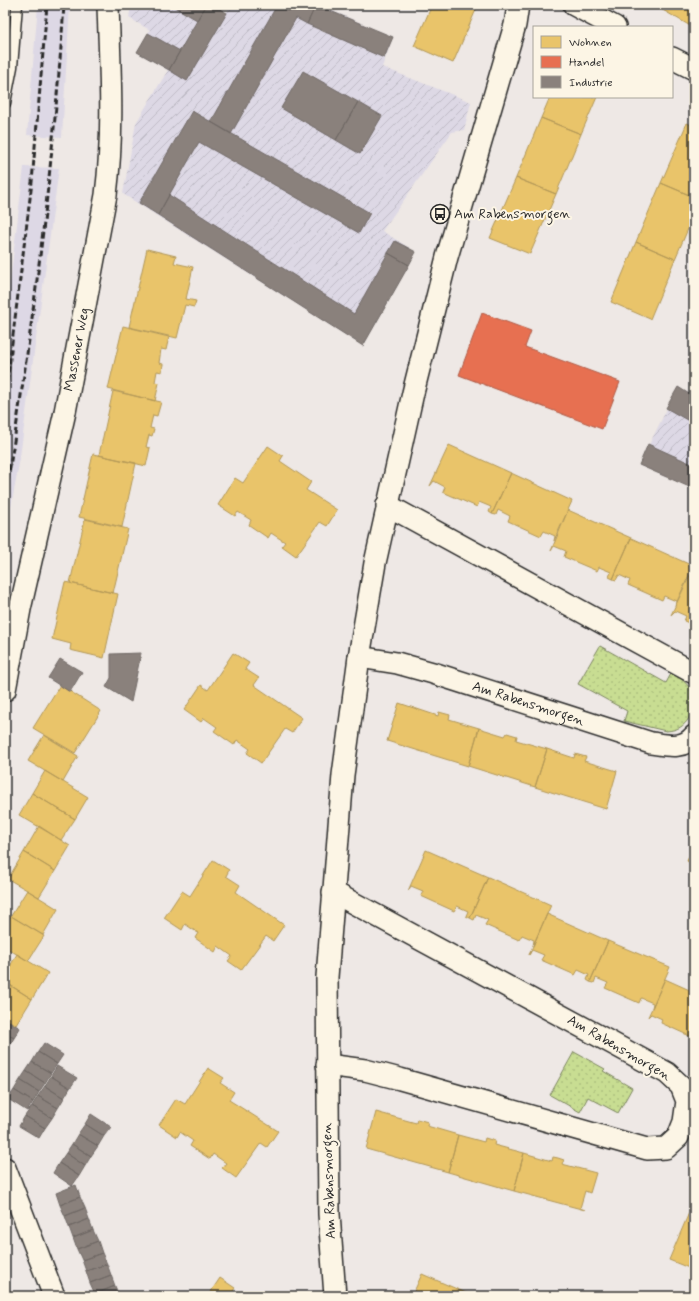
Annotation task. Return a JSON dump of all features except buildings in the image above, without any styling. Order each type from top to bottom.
[{"type":"street","name":"Massener Weg","points":[[5,690],[20,609],[65,412],[106,194],[110,158],[112,104],[108,5]]},
{"type":"street","name":"Am Rabensmorgen","points":[[335,1296],[329,1214],[327,977],[343,775],[359,657],[375,563],[387,505],[447,257],[515,24],[518,5]]},
{"type":"street","points":[[574,5],[613,26]]},
{"type":"street","points":[[673,58],[694,69]]},
{"type":"street","points":[[387,505],[694,673]]},
{"type":"street","name":"Am Rabensmorgen","points":[[359,657],[397,663],[419,669],[651,743],[675,746],[690,741],[694,736]]},
{"type":"street","name":"Am Rabensmorgen","points":[[327,1065],[365,1070],[400,1079],[647,1149],[666,1148],[678,1137],[684,1122],[687,1101],[681,1086],[667,1073],[333,892]]},
{"type":"street","points":[[5,1168],[54,1296]]},
{"type":"lane","points":[[5,103],[12,67],[17,5]]},
{"type":"shaded area","points":[[38,5],[70,5],[62,137],[27,135]]},
{"type":"shaded area","points":[[131,5],[212,5],[226,13],[231,5],[319,5],[393,37],[382,67],[471,102],[464,130],[452,132],[382,231],[416,252],[363,346],[123,194],[136,123],[168,70],[137,52],[150,30],[129,18]]},
{"type":"shaded area","points":[[24,167],[59,168],[19,464],[5,539],[5,323]]},
{"type":"shaded area","points":[[678,387],[694,397],[694,489],[639,465]]},
{"type":"green space","points":[[5,5],[11,5],[5,58]]},
{"type":"green space","points":[[600,646],[666,683],[672,672],[678,675],[694,692],[693,706],[689,719],[680,727],[674,730],[666,731],[624,721],[627,711],[578,684]]},
{"type":"green space","points":[[574,1052],[605,1069],[603,1071],[632,1088],[618,1113],[588,1097],[580,1112],[550,1095]]},
{"type":"railway","points":[[5,399],[32,182],[47,5]]},
{"type":"railway","points":[[5,497],[33,313],[48,190],[64,5]]},
{"type":"place","name":"Am Rabensmorgen","points":[[440,214]]}]
